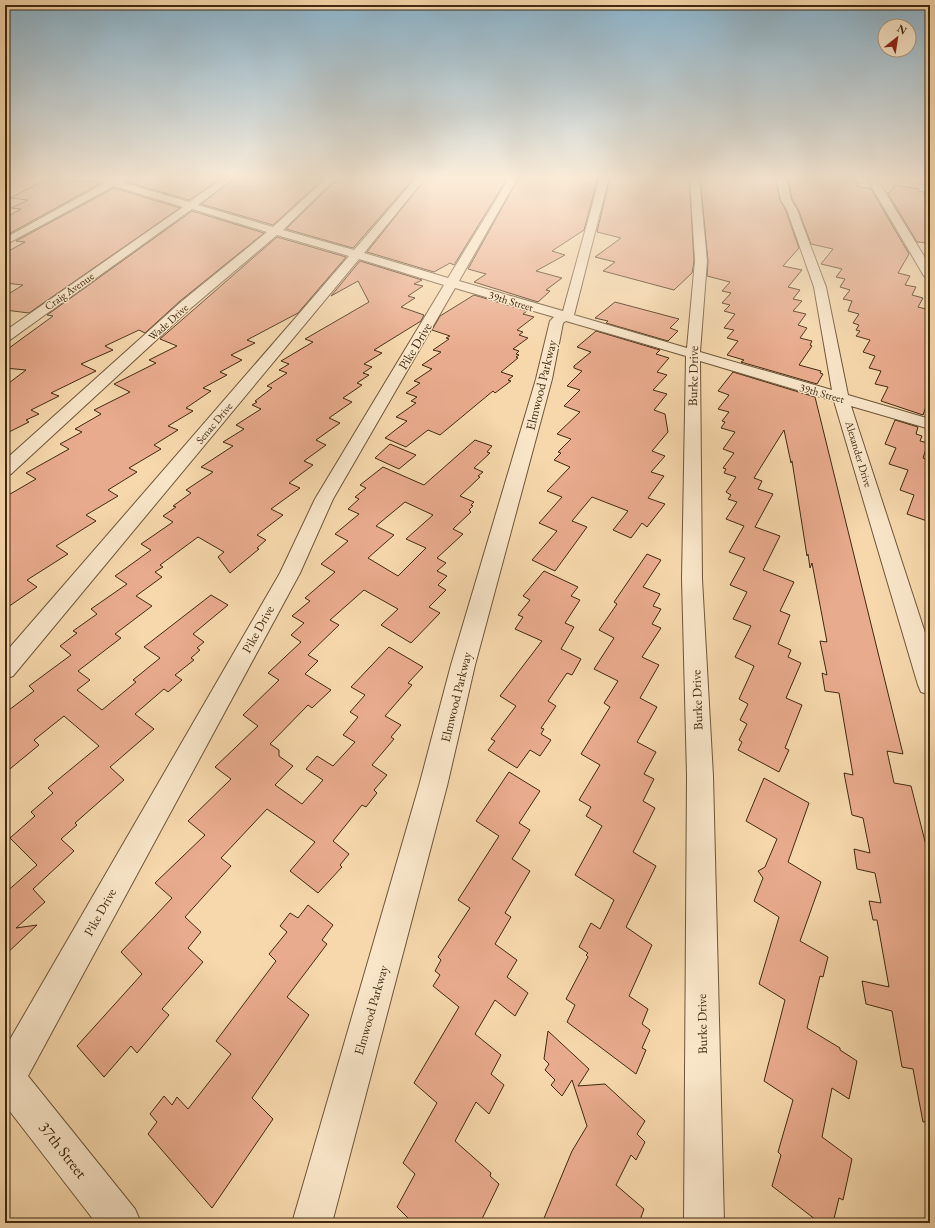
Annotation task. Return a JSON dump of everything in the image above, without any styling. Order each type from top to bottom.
[{"type":"street","points":[[5,242],[19,234]]},
{"type":"street","name":"Craig Avenue","points":[[5,337],[149,234]]},
{"type":"street","name":"Wade Drive","points":[[5,470],[186,305],[270,234]]},
{"type":"street","name":"39th Street","points":[[289,234],[563,317],[930,424]]},
{"type":"street","name":"Senac Drive","points":[[5,669],[374,234]]},
{"type":"street","name":"Pike Drive","points":[[6,1079],[290,573],[324,499],[480,234]]},
{"type":"street","name":"Elmwood Parkway","points":[[312,1223],[433,786],[463,665],[544,379],[558,320],[569,313],[590,234]]},
{"type":"street","name":"Burke Drive","points":[[699,234],[701,261],[692,355],[692,579],[700,776],[704,1223]]},
{"type":"street","name":"Alexander Drive","points":[[801,234],[820,287],[841,399],[930,685]]},
{"type":"street","points":[[905,234],[930,276]]},
{"type":"street","name":"37th Street","points":[[6,1079],[121,1223]]},
{"type":"building","points":[[28,234],[142,234],[29,313],[5,310],[5,296],[23,285],[5,283],[5,253],[25,242],[16,241]]},
{"type":"building","points":[[160,234],[262,234],[180,301],[145,333],[139,330],[105,346],[113,350],[81,364],[96,371],[51,393],[59,396],[31,410],[39,414],[26,420],[29,422],[5,434],[5,386],[26,370],[5,368],[5,351],[53,316],[47,315]]},
{"type":"building","points":[[305,234],[365,234],[353,248]]},
{"type":"building","points":[[381,234],[473,234],[454,265],[450,263],[434,272],[367,252]]},
{"type":"building","points":[[487,234],[577,234],[552,251],[565,255],[536,271],[562,278],[546,290],[550,291],[538,302],[474,282],[486,274],[468,269]]},
{"type":"building","points":[[606,234],[692,234],[694,261],[692,273],[674,290],[603,271],[615,262],[595,257],[621,238]]},
{"type":"building","points":[[705,234],[794,234],[799,248],[783,266],[802,270],[788,287],[800,290],[793,299],[802,301],[793,311],[806,314],[798,325],[807,328],[800,338],[812,341],[810,345],[812,346],[799,365],[821,371],[820,373],[823,374],[817,384],[741,362],[744,360],[727,355],[738,341],[727,338],[734,330],[724,328],[735,314],[724,311],[730,305],[722,303],[731,293],[722,291],[730,282],[707,276],[708,261]]},
{"type":"building","points":[[807,234],[897,234],[909,254],[898,273],[910,276],[905,285],[916,287],[912,295],[923,298],[918,307],[930,310],[930,395],[923,415],[881,401],[888,387],[875,384],[881,371],[869,368],[875,356],[863,352],[870,340],[856,336],[860,331],[856,330],[859,325],[853,323],[859,314],[848,311],[852,301],[843,299],[850,290],[840,287],[845,279],[836,277],[842,269],[821,264],[833,249],[811,244]]},
{"type":"building","points":[[912,234],[930,234],[930,243],[917,242]]},
{"type":"building","points":[[277,237],[346,257],[298,313],[247,340],[255,343],[231,355],[242,360],[220,372],[227,375],[203,388],[211,391],[186,408],[193,411],[168,426],[178,430],[154,445],[161,449],[129,468],[137,472],[108,490],[118,496],[86,515],[96,521],[56,546],[68,554],[27,580],[37,587],[5,609],[5,497],[36,479],[26,473],[69,449],[60,444],[82,432],[75,429],[101,414],[94,410],[130,392],[114,384],[156,363],[149,360],[177,346],[160,339]]},
{"type":"building","points":[[360,261],[422,280],[414,284],[423,286],[408,296],[415,298],[401,307],[424,315],[421,321],[374,350],[382,353],[364,364],[372,367],[363,373],[369,375],[357,383],[362,385],[343,398],[352,402],[329,418],[340,423],[316,440],[326,445],[304,461],[313,465],[289,483],[300,488],[271,509],[283,515],[257,535],[266,540],[257,548],[259,549],[230,573],[218,557],[224,552],[198,537],[160,565],[163,567],[155,572],[162,577],[136,596],[152,606],[115,634],[121,638],[78,671],[90,680],[77,690],[102,710],[136,682],[133,680],[160,658],[144,647],[211,595],[228,605],[193,634],[204,642],[197,648],[200,650],[191,658],[194,660],[175,675],[182,680],[168,692],[164,689],[135,714],[154,729],[110,767],[124,780],[75,823],[77,825],[61,839],[74,851],[33,889],[45,902],[16,928],[37,925],[5,955],[5,893],[37,865],[10,838],[35,816],[31,812],[53,793],[48,788],[99,746],[64,716],[34,740],[39,745],[5,773],[5,713],[34,691],[29,686],[71,655],[60,646],[77,633],[73,631],[97,614],[91,609],[127,584],[115,576],[151,550],[141,544],[173,522],[163,516],[176,507],[173,506],[191,493],[186,490],[213,472],[201,467],[233,446],[223,442],[244,429],[236,425],[261,409],[252,405],[272,388],[267,386],[287,373],[279,370],[289,364],[281,361],[313,342],[305,339],[369,302],[358,281],[331,296]]},
{"type":"building","points":[[474,295],[527,311],[523,314],[534,317],[517,330],[523,332],[519,335],[528,338],[513,349],[519,351],[516,354],[519,355],[516,357],[518,358],[501,372],[513,376],[508,380],[511,381],[495,393],[493,391],[440,435],[428,430],[406,447],[385,438],[407,421],[396,417],[416,403],[411,401],[417,397],[406,393],[420,383],[414,381],[432,369],[422,365],[441,352],[433,350],[449,339],[446,338],[450,336],[432,330],[440,316]]},
{"type":"building","points":[[615,302],[679,319],[670,328],[678,331],[668,341],[606,323],[608,321],[595,318]]},
{"type":"building","points":[[596,331],[660,350],[656,354],[669,358],[657,372],[667,375],[653,390],[667,394],[654,410],[665,414],[668,432],[652,451],[665,456],[651,472],[664,476],[648,498],[665,504],[647,527],[642,523],[631,538],[613,530],[628,511],[592,497],[572,521],[587,527],[555,571],[532,560],[557,531],[539,523],[562,497],[547,491],[570,467],[554,460],[561,453],[558,452],[571,439],[557,434],[580,412],[564,406],[580,390],[567,386],[582,371],[574,368],[574,366],[591,352],[577,347]]},
{"type":"building","points":[[733,372],[815,397],[903,754],[887,751],[894,783],[911,786],[930,861],[930,1121],[923,1122],[913,1069],[902,1067],[892,1011],[866,1004],[862,981],[889,987],[877,920],[873,920],[869,901],[881,903],[875,873],[857,869],[854,849],[870,853],[863,818],[852,815],[844,773],[853,775],[839,693],[825,691],[822,673],[827,675],[820,641],[827,642],[812,563],[810,568],[808,554],[807,556],[792,461],[791,463],[784,430],[754,478],[762,481],[758,489],[773,494],[755,527],[780,536],[763,570],[794,582],[780,611],[790,615],[778,644],[791,650],[788,657],[801,663],[786,698],[802,705],[785,748],[789,750],[779,772],[738,750],[742,742],[739,740],[747,724],[740,720],[748,704],[739,699],[754,666],[735,657],[751,626],[733,619],[747,592],[730,585],[745,558],[729,552],[744,526],[726,519],[737,502],[728,499],[731,495],[726,492],[736,477],[724,473],[726,469],[723,468],[734,453],[723,449],[735,432],[721,428],[725,422],[722,421],[729,412],[718,409],[729,395],[718,391]]},
{"type":"building","points":[[895,420],[918,427],[916,434],[922,436],[920,441],[928,443],[923,458],[930,461],[930,522],[907,514],[914,495],[900,490],[908,470],[889,464],[896,448],[885,444]]},
{"type":"building","points":[[475,440],[492,446],[487,452],[490,453],[474,468],[483,472],[478,476],[480,477],[460,496],[474,502],[471,505],[473,506],[469,510],[471,512],[453,529],[463,534],[437,558],[446,563],[437,571],[447,576],[438,585],[446,590],[429,607],[440,613],[411,643],[381,625],[398,609],[364,590],[330,620],[339,625],[308,655],[318,661],[305,674],[331,690],[312,708],[308,705],[270,744],[279,750],[279,756],[293,766],[275,785],[302,804],[323,780],[306,769],[317,756],[333,766],[355,742],[343,735],[358,717],[350,712],[365,695],[351,687],[389,647],[423,667],[408,683],[412,685],[385,716],[401,725],[391,737],[394,739],[372,765],[387,775],[374,790],[377,793],[366,807],[362,805],[333,841],[349,854],[340,865],[342,867],[318,893],[290,871],[315,842],[267,809],[221,858],[231,866],[185,917],[201,932],[188,948],[203,962],[162,1009],[169,1015],[137,1053],[131,1046],[104,1077],[77,1046],[142,974],[121,952],[172,898],[155,883],[205,835],[188,821],[231,779],[215,767],[258,726],[243,715],[279,680],[268,673],[301,642],[291,635],[304,623],[292,616],[310,601],[305,598],[335,572],[321,564],[348,541],[335,534],[359,514],[348,509],[359,499],[355,497],[366,488],[360,485],[383,467],[424,485]],"holes":[[[405,502],[433,515],[406,539],[426,548],[398,576],[368,558],[394,535],[376,526]]]},
{"type":"building","points":[[390,444],[416,455],[399,469],[375,458]]},
{"type":"building","points":[[647,554],[661,560],[643,587],[660,594],[653,606],[661,609],[652,624],[661,628],[642,657],[659,665],[640,698],[657,707],[637,742],[656,752],[644,774],[654,779],[643,801],[655,808],[633,852],[656,866],[626,927],[652,945],[629,996],[648,1009],[642,1024],[650,1030],[642,1048],[646,1050],[636,1074],[567,1022],[575,1005],[566,999],[588,957],[586,955],[588,953],[579,947],[591,923],[600,929],[614,900],[575,875],[602,826],[586,816],[591,807],[579,800],[600,765],[581,754],[610,707],[604,703],[618,681],[594,669],[614,638],[599,630],[617,604],[614,602]]},
{"type":"building","points":[[544,571],[578,587],[571,596],[580,600],[565,623],[574,627],[561,649],[581,659],[572,675],[567,673],[548,701],[556,706],[541,728],[544,729],[541,734],[551,740],[540,756],[530,750],[517,768],[488,750],[495,741],[491,739],[516,706],[500,696],[542,641],[515,629],[523,617],[518,615],[530,600],[523,596]]},
{"type":"building","points":[[509,772],[540,791],[519,823],[530,830],[512,859],[530,871],[505,913],[511,917],[495,944],[517,960],[507,977],[528,993],[515,1016],[495,1000],[475,1034],[501,1055],[491,1074],[504,1085],[489,1114],[476,1102],[455,1141],[491,1173],[490,1176],[499,1184],[480,1223],[413,1223],[397,1207],[415,1174],[403,1163],[437,1103],[414,1083],[459,1007],[433,986],[440,975],[435,971],[441,960],[438,957],[470,908],[458,900],[499,836],[476,821]]},
{"type":"building","points":[[764,778],[809,803],[788,862],[821,882],[800,941],[828,957],[823,977],[820,976],[807,1028],[840,1048],[840,1050],[857,1061],[849,1099],[832,1088],[822,1137],[852,1159],[843,1200],[839,1198],[833,1223],[820,1223],[772,1186],[781,1155],[778,1152],[793,1100],[764,1081],[785,1000],[759,984],[779,917],[754,901],[763,878],[758,871],[765,867],[777,839],[746,821]]},
{"type":"building","points":[[308,905],[333,925],[322,940],[327,944],[287,997],[309,1015],[252,1098],[273,1119],[212,1208],[148,1134],[157,1122],[150,1114],[164,1096],[172,1105],[177,1097],[188,1109],[231,1054],[216,1041],[276,961],[269,954],[287,932],[280,926],[290,913],[298,918]]},
{"type":"building","points":[[548,1031],[589,1069],[578,1086],[605,1084],[645,1121],[637,1134],[645,1142],[636,1160],[631,1155],[616,1185],[644,1209],[639,1223],[542,1223],[572,1151],[587,1126],[572,1080],[562,1096],[551,1085],[555,1080],[545,1070],[549,1064],[544,1059]]}]
